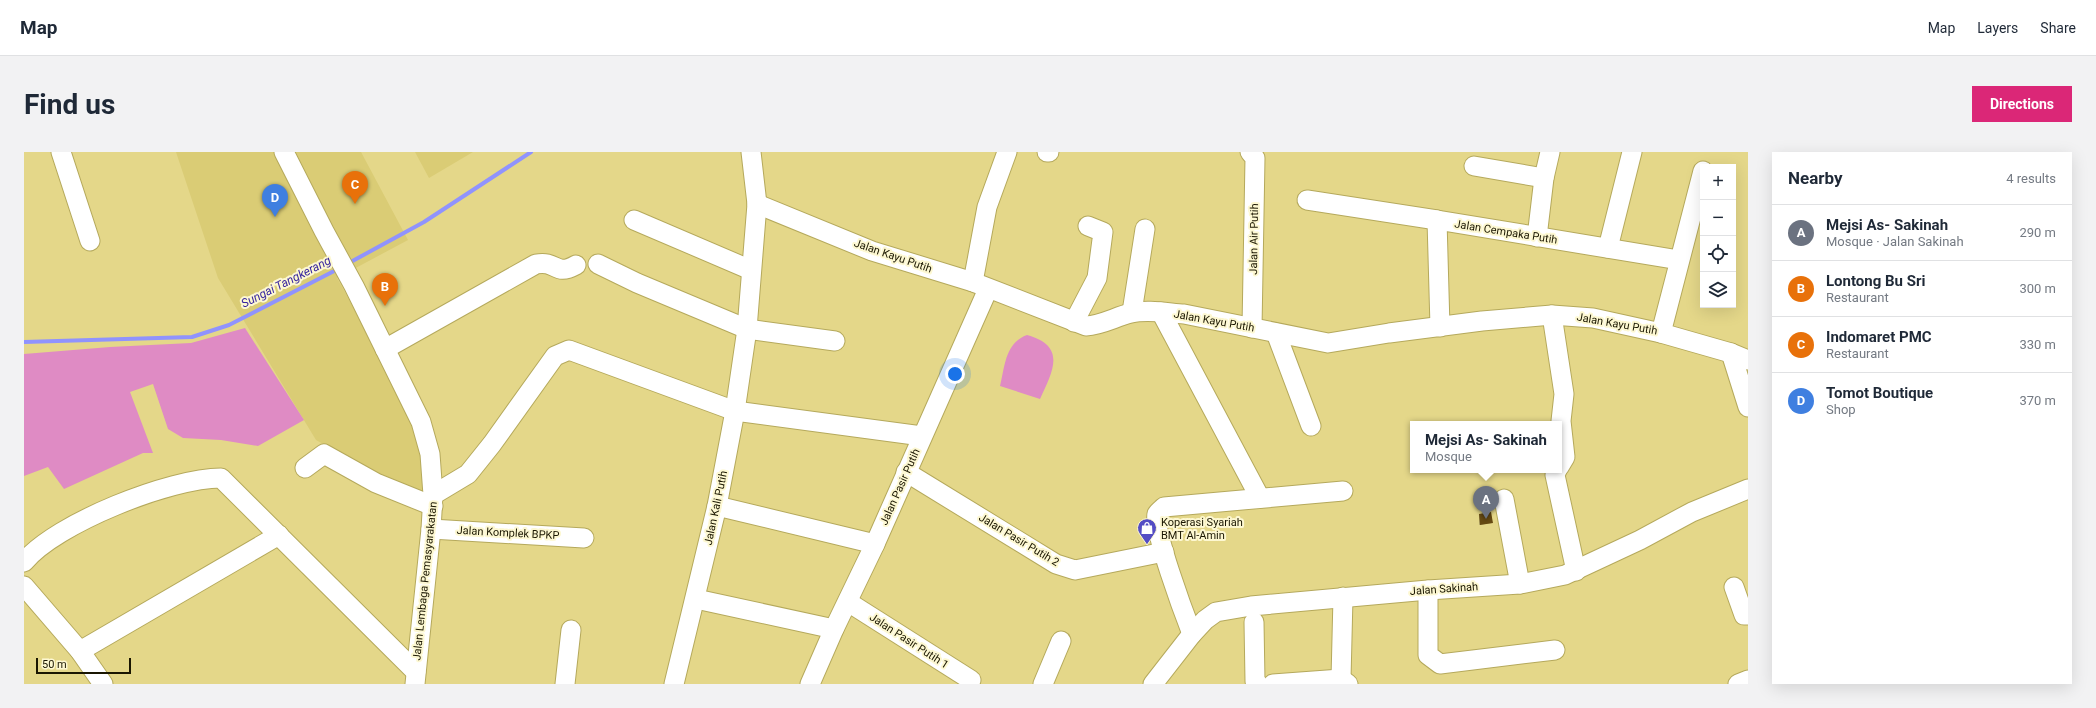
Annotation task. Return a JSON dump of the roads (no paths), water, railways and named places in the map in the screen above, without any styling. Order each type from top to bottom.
[{"type":"street","points":[[61,152],[90,241]]},
{"type":"street","name":"Jalan Lembaga Pemasyarakatan","points":[[284,152],[354,286],[421,422],[430,454],[433,500],[416,678]]},
{"type":"street","points":[[747,329],[757,204],[751,152]]},
{"type":"street","name":"Jalan Pasir Putih","points":[[810,684],[834,629],[875,544],[922,436],[980,285],[987,207],[1007,152]]},
{"type":"street","points":[[1537,238],[1544,178],[1550,152]]},
{"type":"street","points":[[1608,248],[1632,152]]},
{"type":"street","name":"Jalan Air Putih","points":[[1252,153],[1252,328]]},
{"type":"street","points":[[1474,166],[1544,178]]},
{"type":"street","points":[[1662,332],[1700,181]]},
{"type":"street","points":[[1307,200],[1437,220]]},
{"type":"street","name":"Jalan Kayu Putih","points":[[757,204],[872,251],[980,285],[1030,303],[1086,326],[1096,325],[1132,312],[1161,312],[1184,314],[1328,343],[1389,333],[1552,315],[1593,318],[1662,332],[1740,356],[1748,407]]},
{"type":"street","points":[[634,220],[751,270]]},
{"type":"street","name":"Jalan Cempaka Putih","points":[[1440,327],[1437,220],[1537,238],[1679,260]]},
{"type":"street","points":[[1074,322],[1097,278],[1102,245],[1103,232],[1088,226]]},
{"type":"street","points":[[1132,312],[1145,229]]},
{"type":"street","points":[[385,349],[536,264],[546,262],[566,271],[576,265]]},
{"type":"street","points":[[598,264],[637,283],[747,329],[835,341]]},
{"type":"street","points":[[1161,312],[1260,498]]},
{"type":"street","points":[[1552,315],[1564,394],[1561,421]]},
{"type":"street","name":"Jalan Kali Putih","points":[[674,684],[696,599],[717,506],[735,411],[747,329]]},
{"type":"street","points":[[1276,333],[1311,426]]},
{"type":"street","points":[[305,468],[324,454],[376,483],[433,500],[468,474],[492,444],[555,356],[569,350],[735,411],[922,436]]},
{"type":"street","points":[[1562,430],[1565,458],[1562,462]]},
{"type":"street","name":"Jalan Pasir Putih 2","points":[[906,472],[1056,564],[1075,570],[1164,552]]},
{"type":"street","points":[[1556,473],[1555,476],[1576,571]]},
{"type":"street","points":[[24,562],[31,554],[71,526],[107,509],[170,487],[210,478],[221,478],[227,482],[279,534],[416,678]]},
{"type":"street","name":"Jalan Sakinah","points":[[1153,684],[1192,634],[1205,620],[1216,612],[1251,606],[1344,597],[1520,584],[1576,571],[1692,512],[1748,489]]},
{"type":"street","points":[[1192,634],[1164,552],[1157,524],[1157,514],[1164,507],[1343,491]]},
{"type":"street","points":[[1504,499],[1520,584]]},
{"type":"street","points":[[717,506],[875,544]]},
{"type":"street","name":"Jalan Komplek BPKP","points":[[431,529],[584,538]]},
{"type":"street","points":[[80,651],[279,534]]},
{"type":"street","points":[[24,586],[80,651],[103,684]]},
{"type":"street","points":[[1734,588],[1744,615],[1748,616]]},
{"type":"street","points":[[1428,590],[1428,655],[1440,664],[1556,650]]},
{"type":"street","points":[[1273,684],[1344,681],[1344,597]]},
{"type":"street","points":[[696,599],[834,629]]},
{"type":"street","name":"Jalan Pasir Putih 1","points":[[848,602],[971,680]]},
{"type":"street","points":[[1254,622],[1255,682],[1258,684]]},
{"type":"street","points":[[565,684],[570,630]]},
{"type":"street","points":[[1043,684],[1061,641]]},
{"type":"street","points":[[1738,684],[1748,680]]},
{"type":"waterway","name":"Sungai Tangkerang","points":[[347,264],[424,222],[531,152]]},
{"type":"waterway","name":"Sungai Tangkerang","points":[[24,342],[192,337],[229,325],[338,269]]},
{"type":"place","name":"Indomaret PMC","points":[[355,204]]},
{"type":"place","name":"Tomot Boutique","points":[[275,217]]},
{"type":"place","name":"Lontong Bu Sri","points":[[385,306]]},
{"type":"place","name":"Mejsi As- Sakinah","points":[[1486,519]]},
{"type":"place","name":"Koperasi Syariah BMT Al-Amin","points":[[1147,545]]}]
